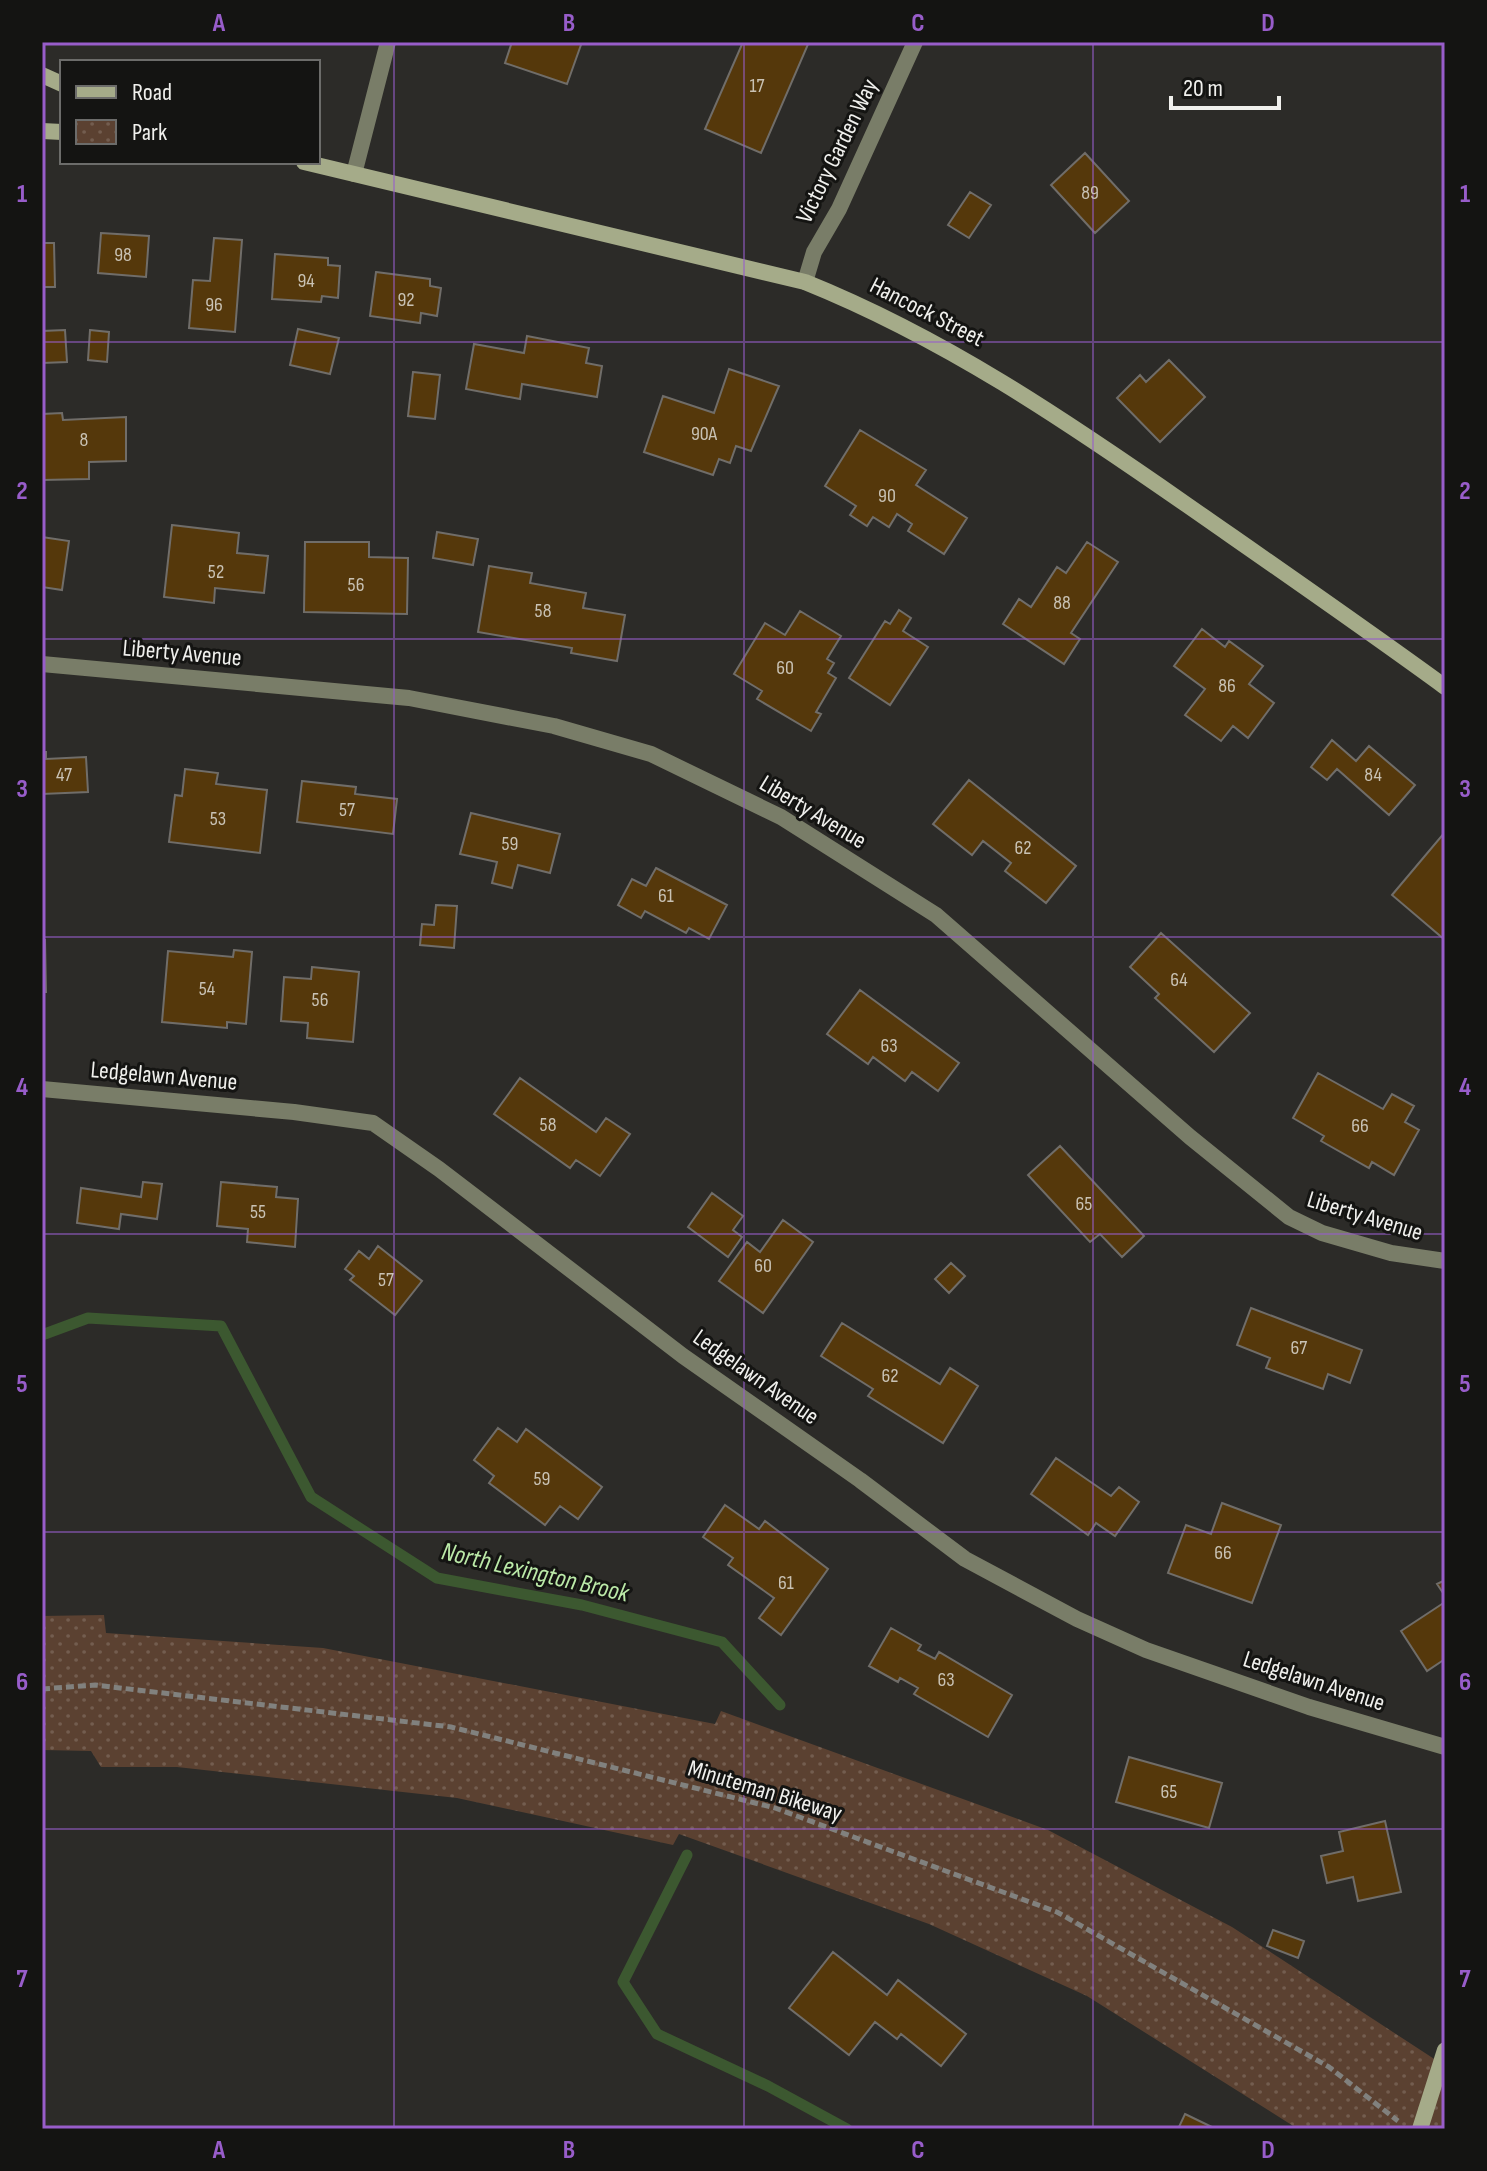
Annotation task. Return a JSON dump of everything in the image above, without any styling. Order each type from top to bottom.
[{"type":"main road","name":"Hancock Street","points":[[312,164],[805,282],[867,307],[963,356],[1089,437],[1445,687]]},
{"type":"main road","points":[[1420,2129],[1445,2050]]},
{"type":"street","points":[[354,174],[388,42]]},
{"type":"street","name":"Victory Garden Way","points":[[805,282],[814,252],[839,209],[915,42]]},
{"type":"street","name":"Liberty Avenue","points":[[42,664],[424,701],[483,710],[588,734],[651,754],[781,817],[936,915],[1190,1137],[1289,1217],[1322,1233],[1391,1253],[1445,1261]]},
{"type":"street","name":"Ledgelawn Avenue","points":[[42,1089],[294,1112],[373,1123],[449,1176],[683,1356],[965,1559],[1077,1619],[1146,1650],[1309,1707],[1445,1747]]},
{"type":"path","name":"Minuteman Bikeway","points":[[42,1689],[95,1685],[451,1727],[775,1808],[1057,1912],[1329,2067],[1401,2123]]},
{"type":"green space","points":[[104,1615],[106,1633],[323,1648],[715,1724],[721,1711],[1048,1830],[1232,1927],[1445,2066],[1445,2129],[1298,2129],[1087,1996],[929,1924],[679,1834],[673,1845],[457,1798],[177,1767],[101,1767],[91,1751],[42,1750],[42,1616]]},
{"type":"building","points":[[512,42],[582,42],[567,84],[505,63]]},
{"type":"building","points":[[743,42],[809,42],[761,153],[705,129]]},
{"type":"building","points":[[1085,153],[1129,201],[1095,233],[1051,185]]},
{"type":"building","points":[[970,192],[991,205],[969,238],[948,225]]},
{"type":"building","points":[[101,233],[149,236],[146,277],[98,273]]},
{"type":"building","points":[[214,238],[242,240],[235,332],[189,328],[193,280],[210,281]]},
{"type":"building","points":[[42,243],[54,243],[55,287],[42,287]]},
{"type":"building","points":[[275,254],[328,258],[328,265],[340,266],[338,298],[322,296],[321,302],[272,299]]},
{"type":"building","points":[[376,272],[430,279],[430,286],[441,288],[437,316],[421,313],[420,323],[370,316]]},
{"type":"building","points":[[298,329],[339,338],[330,374],[290,365]]},
{"type":"building","points":[[65,330],[67,362],[42,363],[42,331]]},
{"type":"building","points":[[90,330],[109,332],[107,362],[88,360]]},
{"type":"building","points":[[527,336],[589,348],[586,363],[602,366],[597,397],[522,384],[520,399],[466,389],[474,344],[524,353]]},
{"type":"building","points":[[1169,360],[1205,397],[1160,442],[1117,398],[1140,375],[1146,382]]},
{"type":"building","points":[[729,369],[779,386],[751,451],[736,446],[730,463],[719,459],[713,475],[644,452],[663,396],[714,413]]},
{"type":"building","points":[[413,372],[440,375],[435,419],[408,416]]},
{"type":"building","points":[[62,413],[63,420],[126,417],[126,461],[89,462],[89,479],[42,480],[42,414]]},
{"type":"building","points":[[860,430],[926,470],[916,485],[967,518],[944,554],[908,531],[912,524],[897,514],[889,527],[873,517],[867,526],[850,515],[856,506],[825,486]]},
{"type":"building","points":[[172,525],[239,533],[237,553],[268,556],[264,593],[215,588],[214,603],[164,597]]},
{"type":"building","points":[[437,532],[478,539],[473,565],[433,558]]},
{"type":"building","points":[[42,537],[69,541],[62,590],[42,587]]},
{"type":"building","points":[[305,542],[369,542],[369,557],[408,558],[407,614],[304,612]]},
{"type":"building","points":[[1087,542],[1118,562],[1071,633],[1080,639],[1064,664],[1003,624],[1019,599],[1031,607],[1057,567],[1066,573]]},
{"type":"building","points":[[489,566],[532,573],[530,583],[586,593],[583,608],[625,615],[617,661],[571,653],[572,648],[478,632]]},
{"type":"building","points":[[899,610],[911,618],[903,631],[928,647],[890,705],[849,678],[885,621],[890,624]]},
{"type":"building","points":[[800,611],[841,636],[827,659],[834,663],[828,673],[836,678],[816,712],[821,714],[811,731],[757,699],[762,691],[734,674],[765,623],[785,635]]},
{"type":"building","points":[[1202,629],[1225,647],[1229,641],[1263,666],[1249,684],[1274,703],[1248,738],[1233,726],[1221,741],[1185,715],[1205,689],[1174,666]]},
{"type":"building","points":[[1332,740],[1356,761],[1369,746],[1415,785],[1389,815],[1337,769],[1327,780],[1311,767]]},
{"type":"building","points":[[42,752],[46,752],[46,759],[86,757],[88,792],[42,794]]},
{"type":"building","points":[[185,769],[218,773],[216,784],[267,790],[260,853],[169,842],[175,795],[182,796]]},
{"type":"building","points":[[969,780],[1076,866],[1046,903],[1005,871],[1011,863],[983,841],[972,855],[933,824]]},
{"type":"building","points":[[302,781],[356,787],[355,794],[397,799],[393,834],[297,822]]},
{"type":"building","points":[[471,813],[560,834],[550,873],[518,865],[512,888],[492,883],[497,862],[460,854]]},
{"type":"building","points":[[1445,832],[1445,940],[1392,895]]},
{"type":"building","points":[[656,868],[727,905],[709,939],[689,928],[686,933],[645,911],[641,918],[618,905],[632,879],[646,886]]},
{"type":"building","points":[[436,905],[457,906],[454,948],[420,945],[422,924],[434,925]]},
{"type":"building","points":[[1161,933],[1250,1013],[1214,1052],[1155,998],[1159,994],[1130,967]]},
{"type":"building","points":[[42,940],[45,940],[46,992],[42,992]]},
{"type":"building","points":[[234,950],[252,952],[246,1024],[227,1022],[227,1028],[162,1022],[168,951],[233,957]]},
{"type":"building","points":[[312,967],[359,972],[353,1042],[307,1038],[308,1023],[281,1021],[284,977],[311,979]]},
{"type":"building","points":[[860,990],[959,1063],[938,1091],[912,1072],[905,1081],[873,1057],[868,1064],[827,1034]]},
{"type":"building","points":[[1318,1073],[1383,1109],[1392,1094],[1414,1106],[1405,1122],[1419,1130],[1394,1175],[1372,1162],[1369,1168],[1321,1141],[1324,1136],[1293,1118]]},
{"type":"building","points":[[520,1078],[596,1132],[606,1118],[630,1134],[600,1176],[576,1160],[570,1168],[494,1114]]},
{"type":"building","points":[[1060,1146],[1144,1236],[1122,1257],[1100,1234],[1090,1242],[1028,1175]]},
{"type":"building","points":[[143,1182],[162,1184],[157,1219],[121,1214],[119,1229],[77,1223],[81,1188],[141,1197]]},
{"type":"building","points":[[221,1182],[277,1187],[276,1197],[298,1199],[295,1247],[247,1242],[248,1229],[217,1226]]},
{"type":"building","points":[[712,1193],[743,1216],[733,1230],[742,1237],[728,1257],[688,1227]]},
{"type":"building","points":[[783,1220],[813,1242],[763,1313],[719,1281],[747,1242],[760,1252]]},
{"type":"building","points":[[378,1246],[422,1281],[395,1315],[350,1280],[354,1276],[345,1269],[359,1251],[369,1259]]},
{"type":"building","points":[[951,1263],[965,1276],[949,1293],[935,1279]]},
{"type":"building","points":[[1251,1308],[1362,1350],[1350,1383],[1328,1374],[1323,1389],[1266,1368],[1270,1358],[1237,1345]]},
{"type":"building","points":[[842,1323],[940,1384],[950,1368],[978,1386],[943,1443],[868,1396],[873,1389],[821,1356]]},
{"type":"building","points":[[498,1428],[517,1442],[526,1429],[602,1487],[578,1519],[560,1506],[545,1525],[489,1483],[494,1476],[474,1460]]},
{"type":"building","points":[[1056,1458],[1111,1496],[1119,1487],[1139,1502],[1115,1536],[1096,1523],[1088,1535],[1031,1494]]},
{"type":"building","points":[[1222,1503],[1281,1525],[1252,1603],[1168,1573],[1186,1525],[1211,1534]]},
{"type":"building","points":[[725,1505],[759,1529],[765,1521],[828,1569],[781,1635],[759,1618],[774,1598],[728,1565],[733,1558],[703,1537]]},
{"type":"building","points":[[1445,1580],[1445,1596],[1437,1584]]},
{"type":"building","points":[[1445,1602],[1445,1659],[1427,1671],[1401,1631]]},
{"type":"building","points":[[891,1628],[921,1645],[918,1650],[935,1659],[939,1652],[1012,1695],[988,1737],[914,1694],[918,1688],[900,1678],[898,1682],[869,1666]]},
{"type":"building","points":[[1129,1757],[1222,1783],[1209,1828],[1116,1802]]},
{"type":"building","points":[[1385,1821],[1401,1892],[1358,1901],[1353,1877],[1327,1883],[1321,1856],[1343,1851],[1339,1832]]},
{"type":"building","points":[[1273,1930],[1304,1941],[1298,1958],[1267,1946]]},
{"type":"building","points":[[833,1952],[887,1995],[898,1980],[966,2034],[941,2066],[901,2034],[897,2039],[875,2022],[849,2055],[789,2008]]},
{"type":"building","points":[[1185,2114],[1216,2129],[1178,2129]]},
{"type":"waterway","name":"North Lexington Brook","points":[[42,1335],[88,1318],[221,1326],[311,1497],[437,1578],[582,1605],[722,1642],[780,1705]]},
{"type":"waterway","name":"North Lexington Brook","points":[[687,1855],[623,1982],[657,2034],[768,2086],[847,2129]]}]
